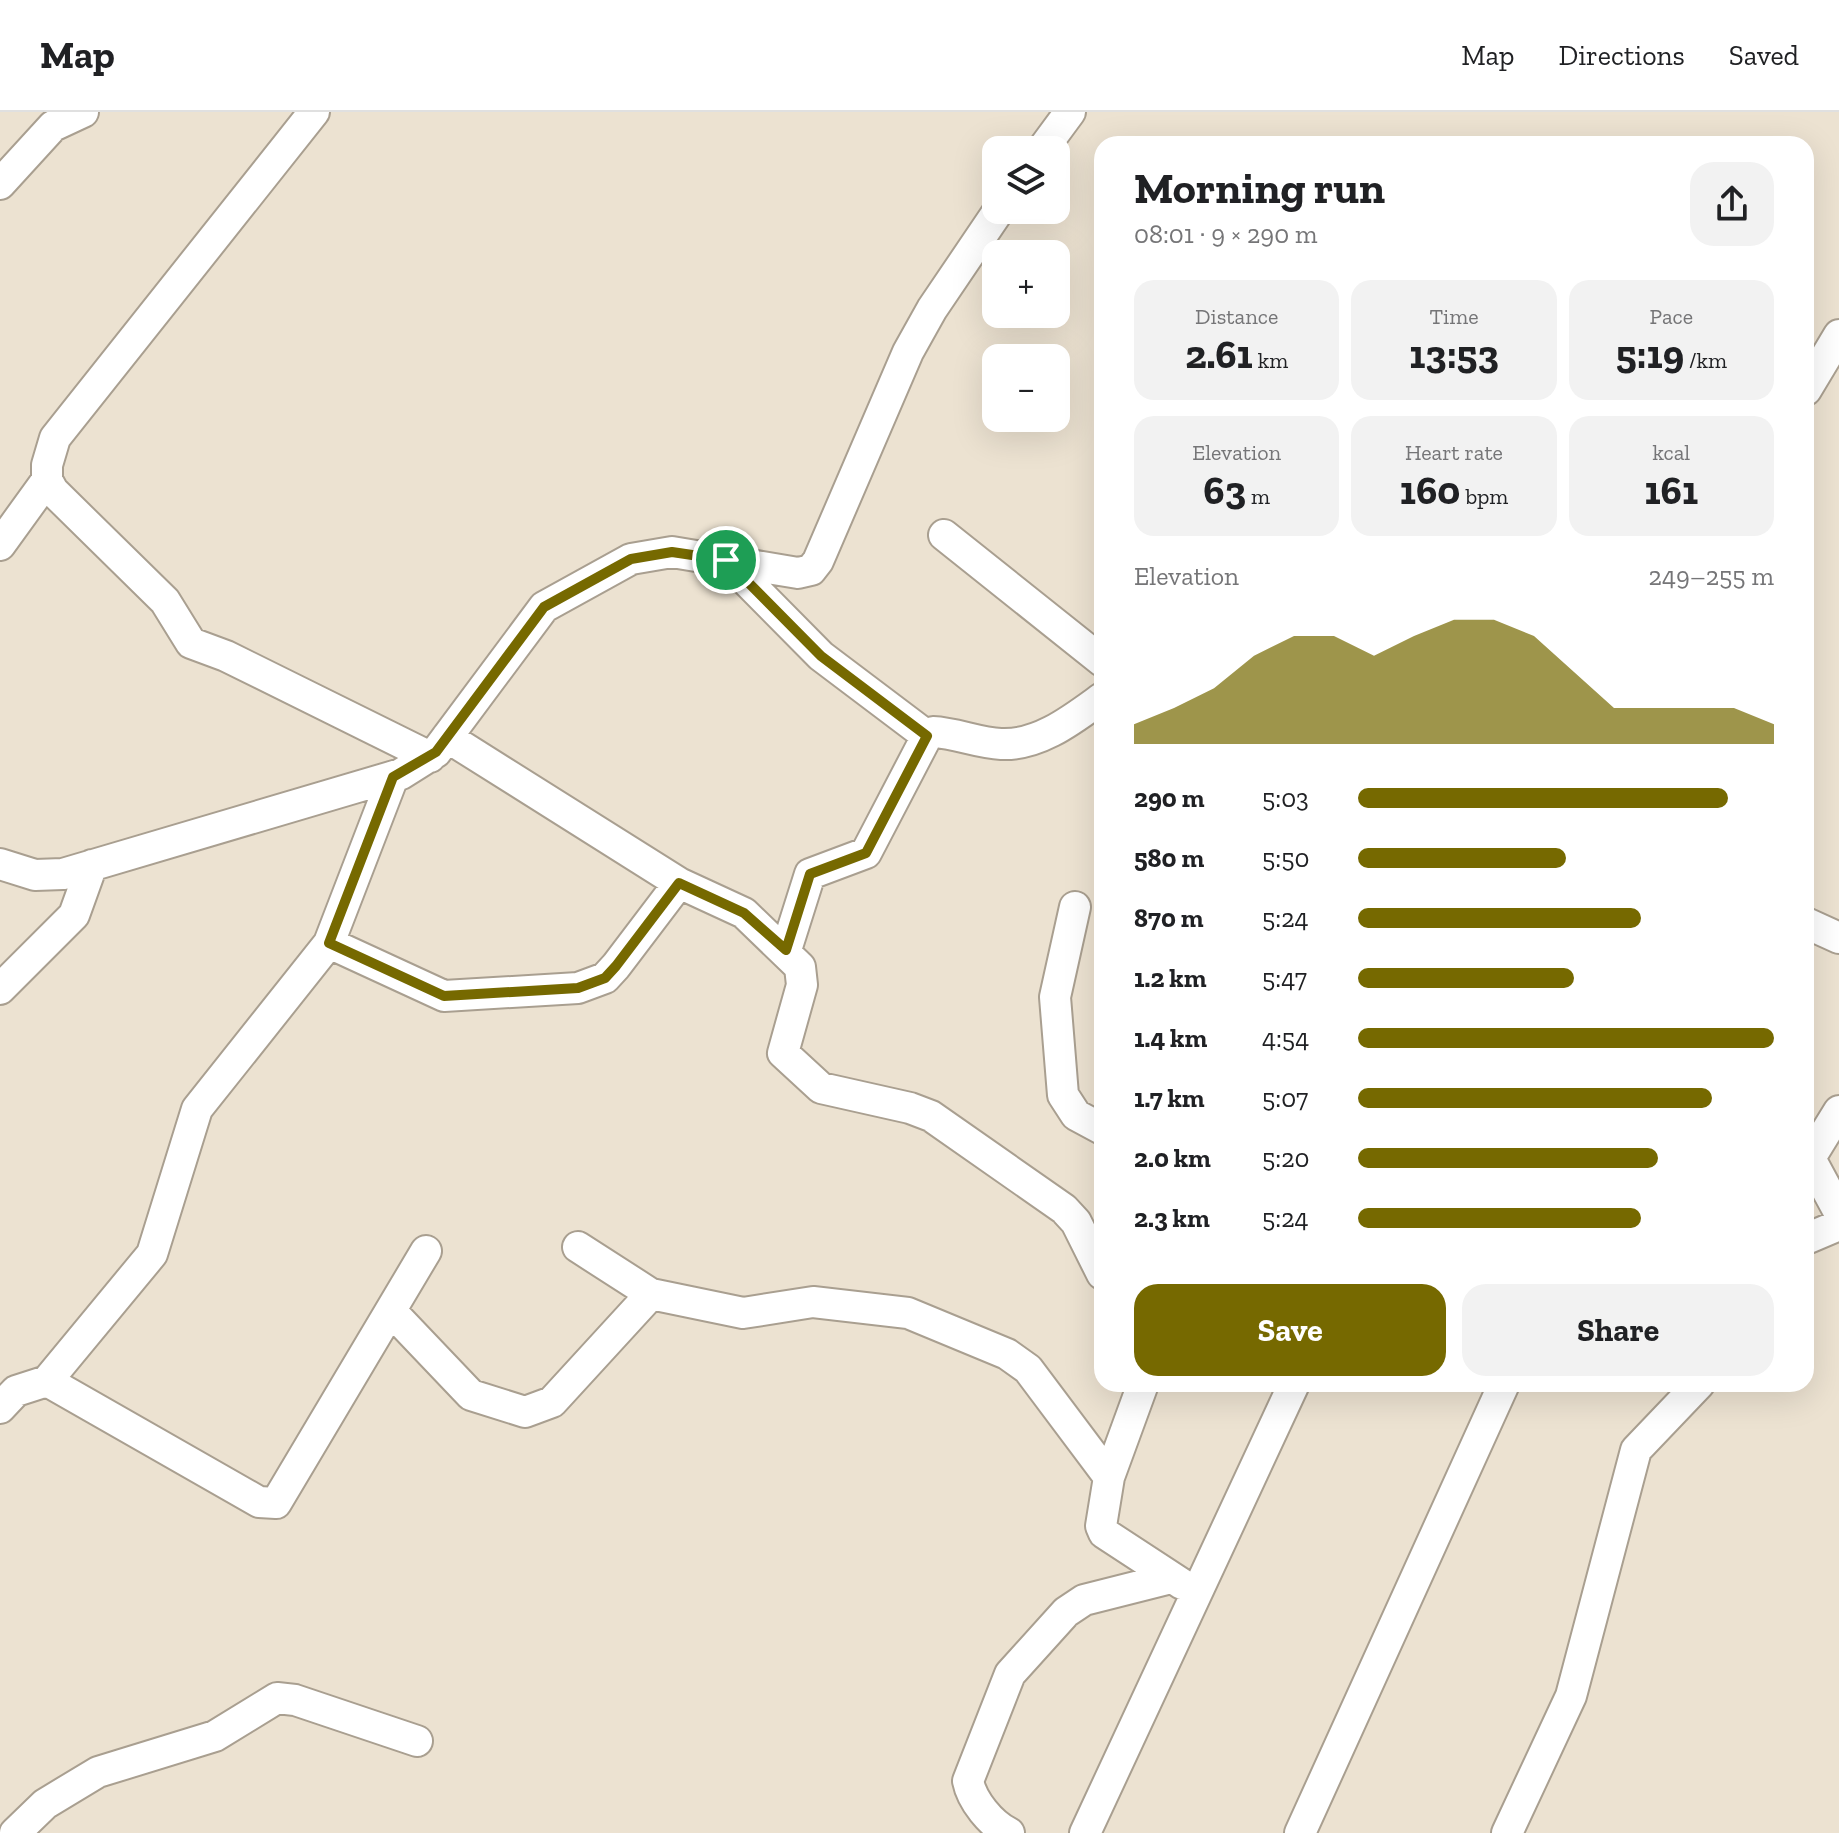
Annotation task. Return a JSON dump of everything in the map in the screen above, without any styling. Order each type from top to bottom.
[{"type":"street","points":[[0,184],[53,126],[83,112]]},
{"type":"street","points":[[0,545],[47,480],[47,465],[55,438],[314,112]]},
{"type":"street","points":[[1052,136],[1070,112]]},
{"type":"street","points":[[0,864],[35,875],[63,874],[393,777],[439,747],[535,617],[558,597],[645,554],[672,552],[798,573],[811,570],[818,561],[908,352],[932,309],[990,224]]},
{"type":"street","points":[[1814,377],[1839,335]]},
{"type":"street","points":[[47,480],[66,506],[165,601],[191,643],[439,747],[679,883],[744,913],[786,950],[803,976],[784,1045],[789,1060],[821,1088],[931,1116],[1064,1209],[1076,1222],[1094,1258]]},
{"type":"street","points":[[944,535],[1094,655]]},
{"type":"street","points":[[726,560],[821,656],[927,736]]},
{"type":"street","points":[[786,950],[810,874],[866,853],[927,736],[933,732],[998,744],[1017,742],[1063,726],[1094,704]]},
{"type":"street","points":[[0,1408],[16,1391],[47,1381],[152,1254],[197,1109],[329,943],[393,777]]},
{"type":"street","points":[[0,989],[74,915],[92,865]]},
{"type":"street","points":[[329,943],[444,996],[578,988],[605,978],[679,883]]},
{"type":"street","points":[[1075,907],[1055,997],[1063,1095],[1076,1115],[1094,1125]]},
{"type":"street","points":[[1814,927],[1839,938]]},
{"type":"street","points":[[1814,1146],[1839,1111]]},
{"type":"street","points":[[1814,1165],[1839,1212]]},
{"type":"street","points":[[1814,1236],[1839,1225]]},
{"type":"street","points":[[578,1247],[651,1294],[743,1313],[813,1302],[916,1315],[1022,1363],[1109,1477]]},
{"type":"street","points":[[47,1381],[259,1502],[276,1503],[426,1251]]},
{"type":"street","points":[[391,1311],[471,1395],[525,1412],[552,1402],[651,1294]]},
{"type":"street","points":[[1140,1392],[1109,1477],[1100,1518],[1104,1533],[1184,1585]]},
{"type":"street","points":[[1085,1833],[1184,1585],[1290,1392]]},
{"type":"street","points":[[1300,1833],[1500,1392]]},
{"type":"street","points":[[1507,1833],[1571,1696],[1636,1450],[1691,1392]]},
{"type":"street","points":[[1009,1833],[993,1822],[970,1792],[968,1781],[1010,1674],[1074,1605],[1184,1585]]},
{"type":"street","points":[[15,1833],[36,1811],[98,1772],[215,1736],[277,1698],[295,1700],[417,1741]]},
{"type":"route","points":[[672,552],[726,560],[821,656],[927,736],[866,853],[810,874],[786,950],[754,919],[679,883],[605,978],[578,988],[444,996],[329,943],[393,777],[436,752],[544,607],[645,554],[672,552]]}]
